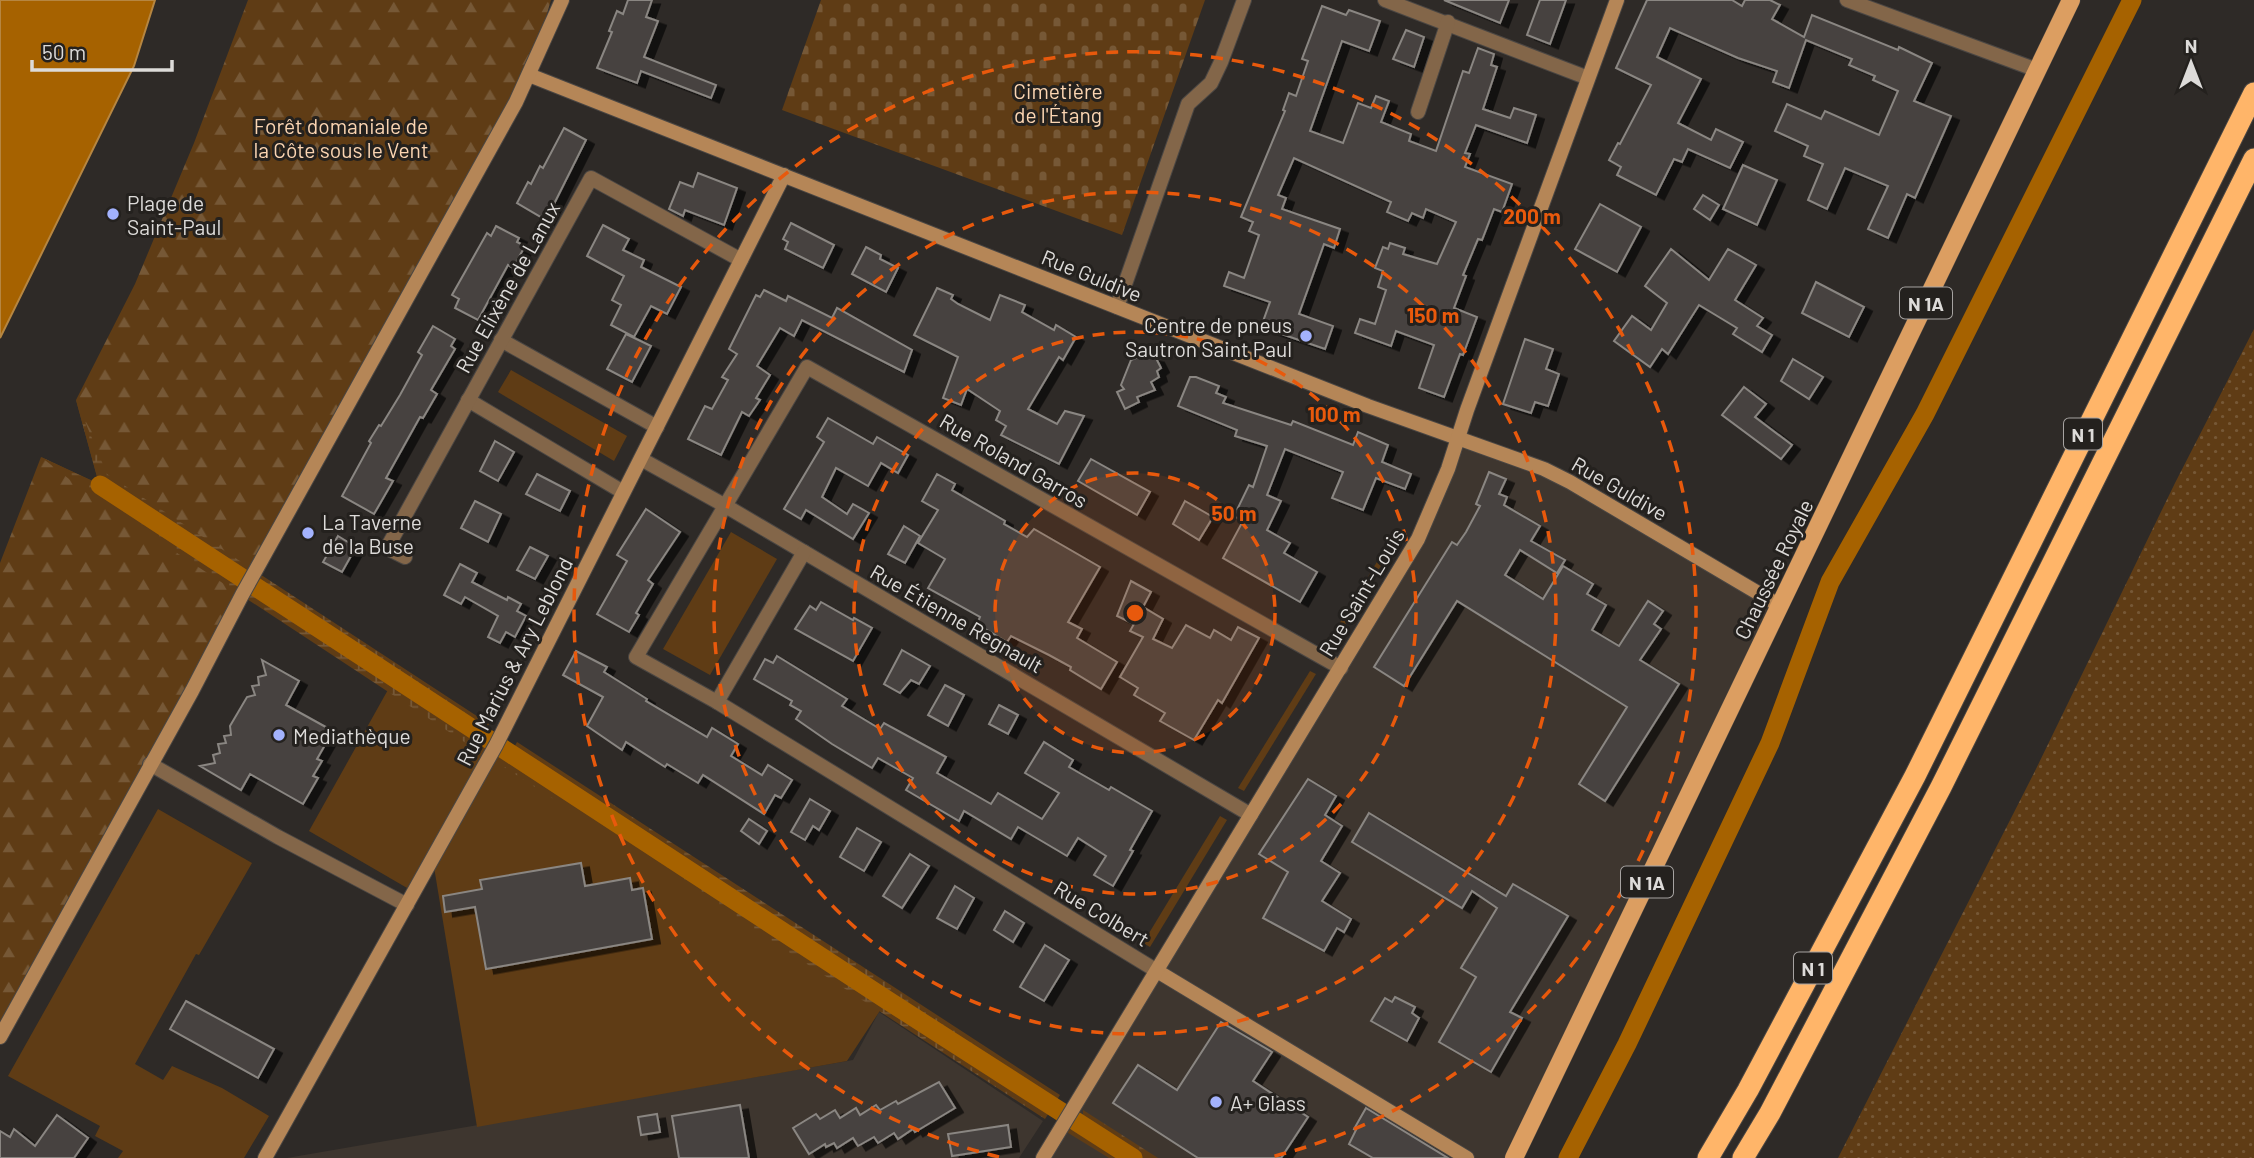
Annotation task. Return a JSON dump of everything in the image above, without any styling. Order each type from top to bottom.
[{"type":"highway","name":"N 1","points":[[1708,1158],[1748,1090],[1915,776],[2254,93]]},
{"type":"highway","name":"N 1","points":[[1743,1158],[1770,1113],[1941,787],[2254,159]]},
{"type":"main road","name":"Chaussée Royale","points":[[1514,1158],[2071,0]]},
{"type":"street","points":[[0,1037],[529,75],[562,0]]},
{"type":"street","points":[[1116,307],[1188,104],[1210,83],[1221,62],[1244,0]]},
{"type":"street","points":[[1385,0],[1588,78]]},
{"type":"street","name":"Rue Saint-Louis","points":[[1043,1158],[1418,539],[1443,480],[1616,0]]},
{"type":"street","points":[[1847,0],[2037,70]]},
{"type":"street","points":[[1418,112],[1448,22]]},
{"type":"street","name":"Rue Guldive","points":[[529,75],[1116,307],[1457,439],[1544,469],[1780,607]]},
{"type":"street","name":"Rue Marius & Ary Leblond","points":[[265,1158],[496,745],[784,176]]},
{"type":"street","name":"Rue Elixène de Lanux","points":[[405,557],[387,548],[591,178],[741,260]]},
{"type":"street","points":[[501,340],[657,426]]},
{"type":"street","name":"Rue Roland Garros","points":[[724,505],[807,367],[1341,668]]},
{"type":"street","points":[[468,400],[623,492]]},
{"type":"street","name":"Rue Étienne Regnault","points":[[641,459],[724,505],[1251,815]]},
{"type":"street","name":"Rue Colbert","points":[[724,505],[636,657],[717,702],[1467,1158]]},
{"type":"street","points":[[717,702],[804,552]]},
{"type":"street","points":[[150,764],[278,837],[407,905]]},
{"type":"shaded area","points":[[0,0],[155,0],[134,66],[0,338]]},
{"type":"shaded area","points":[[1457,439],[1544,469],[1780,606],[1515,1158],[1043,1158],[1418,539]]},
{"type":"shaded area","points":[[879,1012],[1043,1121],[1019,1158],[287,1158],[853,1060]]},
{"type":"green space","name":"Forêt domaniale de la Côte sous le Vent","points":[[248,0],[551,0],[529,75],[0,1037],[0,563],[41,457],[99,484],[76,400],[135,284],[194,143]]},
{"type":"green space","name":"Cimetière de l'Étang","points":[[821,0],[1205,0],[1122,235],[782,110]]},
{"type":"green space","points":[[2254,329],[2254,1158],[1838,1158],[2035,771],[2175,483]]},
{"type":"green space","points":[[511,370],[627,436],[614,461],[498,392]]},
{"type":"green space","points":[[76,400],[107,474],[489,724],[475,749],[92,497],[41,457],[99,484]]},
{"type":"green space","points":[[731,532],[777,559],[710,675],[663,649]]},
{"type":"green space","points":[[1383,552],[1388,554],[1333,645],[1328,642]]},
{"type":"green space","points":[[1310,671],[1316,674],[1244,791],[1238,788]]},
{"type":"green space","points":[[394,679],[887,1000],[847,1061],[477,1127],[433,861],[414,892],[309,831]]},
{"type":"green space","points":[[517,742],[1060,1095],[1045,1119],[504,767]]},
{"type":"green space","points":[[158,809],[252,863],[199,955],[196,954],[135,1064],[163,1080],[172,1066],[222,1088],[269,1116],[244,1158],[118,1158],[123,1151],[95,1136],[100,1126],[8,1076]]},
{"type":"green space","points":[[1220,816],[1227,820],[1150,947],[1143,943]]},
{"type":"green space","points":[[1083,1110],[1158,1158],[1109,1158],[1065,1131],[1083,1126]]},
{"type":"building","points":[[628,0],[652,0],[646,17],[658,21],[644,57],[716,85],[711,98],[641,71],[637,83],[597,68],[612,32],[609,31],[617,11],[623,14]]},
{"type":"building","points":[[1444,0],[1509,0],[1500,23]]},
{"type":"building","points":[[1540,0],[1566,0],[1550,44],[1527,35]]},
{"type":"building","points":[[1647,0],[1732,0],[1742,6],[1745,0],[1770,0],[1780,5],[1772,19],[1804,37],[1812,15],[1898,50],[1899,47],[1932,63],[1914,101],[1951,116],[1915,198],[1907,194],[1888,238],[1868,229],[1888,186],[1845,168],[1827,209],[1808,200],[1823,164],[1804,156],[1808,146],[1775,131],[1787,104],[1821,119],[1825,111],[1879,135],[1898,91],[1873,80],[1875,76],[1849,65],[1852,59],[1806,40],[1789,88],[1773,82],[1777,71],[1738,58],[1670,28],[1657,57],[1701,79],[1678,123],[1711,140],[1716,129],[1743,142],[1730,168],[1688,149],[1682,162],[1674,159],[1656,195],[1617,175],[1621,167],[1609,160],[1651,85],[1616,68]]},
{"type":"building","points":[[1322,6],[1346,15],[1349,10],[1380,21],[1369,51],[1342,41],[1310,131],[1343,143],[1358,103],[1371,108],[1376,96],[1389,101],[1381,122],[1411,134],[1409,141],[1436,151],[1463,71],[1469,73],[1478,48],[1494,54],[1491,65],[1497,67],[1483,109],[1510,118],[1514,108],[1536,115],[1527,143],[1476,125],[1465,153],[1470,154],[1465,167],[1512,184],[1502,212],[1494,209],[1482,240],[1478,239],[1463,275],[1466,276],[1454,308],[1477,317],[1444,397],[1419,388],[1434,345],[1396,331],[1391,346],[1355,333],[1360,319],[1375,324],[1386,290],[1378,287],[1383,271],[1375,268],[1383,247],[1388,249],[1390,243],[1405,248],[1403,254],[1437,264],[1456,222],[1426,209],[1423,218],[1412,213],[1408,221],[1387,212],[1391,202],[1294,158],[1278,195],[1286,198],[1282,209],[1340,229],[1334,248],[1324,244],[1299,314],[1333,326],[1325,349],[1261,327],[1270,302],[1224,286],[1229,272],[1244,278],[1259,235],[1249,231],[1253,222],[1241,217],[1285,111],[1283,110],[1289,93],[1296,96],[1308,61],[1302,59]]},
{"type":"building","points":[[1406,30],[1424,37],[1414,67],[1393,59]]},
{"type":"building","points":[[564,128],[586,140],[546,220],[517,203],[528,182],[531,184],[540,166],[543,168]]},
{"type":"building","points":[[1743,165],[1777,180],[1757,225],[1723,209]]},
{"type":"building","points":[[698,173],[737,188],[724,225],[685,210],[683,216],[669,209],[680,182],[693,187]]},
{"type":"building","points":[[1703,195],[1719,205],[1710,220],[1694,209]]},
{"type":"building","points":[[1600,204],[1641,227],[1617,272],[1575,249]]},
{"type":"building","points":[[791,223],[834,245],[823,268],[785,249],[788,242],[783,239]]},
{"type":"building","points":[[603,225],[629,239],[623,250],[644,260],[641,267],[681,287],[667,314],[651,306],[634,337],[611,325],[621,305],[612,300],[624,276],[587,256]]},
{"type":"building","points":[[496,226],[519,238],[517,242],[525,246],[513,268],[508,265],[478,320],[455,308],[459,299],[452,295],[487,233],[491,236]]},
{"type":"building","points":[[866,247],[881,255],[880,259],[898,268],[886,292],[852,274]]},
{"type":"building","points":[[1671,249],[1709,280],[1728,249],[1756,265],[1735,300],[1763,318],[1757,326],[1772,335],[1762,352],[1733,334],[1737,328],[1699,305],[1668,354],[1662,349],[1650,367],[1614,341],[1632,316],[1651,330],[1667,303],[1645,286]]},
{"type":"building","points":[[1816,282],[1864,307],[1849,337],[1802,313]]},
{"type":"building","points":[[937,288],[953,295],[951,299],[958,304],[990,320],[1000,295],[1025,305],[1022,312],[1054,330],[1056,325],[1076,337],[1063,360],[1059,357],[1028,409],[1057,424],[1065,411],[1084,416],[1059,464],[1001,435],[1006,426],[996,420],[1000,411],[967,389],[961,405],[943,398],[958,357],[914,335]]},
{"type":"building","points":[[764,290],[786,301],[788,296],[832,318],[837,308],[912,350],[904,372],[802,320],[794,336],[780,328],[757,366],[770,375],[756,398],[760,400],[749,416],[742,412],[721,455],[688,439],[705,406],[712,409],[728,380],[722,377],[737,354],[729,349],[756,295],[760,297]]},
{"type":"building","points":[[433,326],[455,339],[451,346],[455,349],[431,390],[437,394],[423,418],[420,417],[386,478],[393,481],[374,514],[342,496],[371,443],[369,441],[379,425],[381,426],[422,355],[418,352]]},
{"type":"building","points":[[626,334],[651,346],[632,382],[607,369]]},
{"type":"building","points":[[1525,339],[1553,349],[1546,369],[1559,374],[1548,406],[1535,402],[1531,413],[1503,404]]},
{"type":"building","points":[[1143,355],[1156,358],[1161,368],[1157,371],[1159,377],[1151,382],[1155,390],[1137,397],[1139,402],[1125,409],[1117,392],[1124,389],[1121,385],[1131,360]]},
{"type":"building","points":[[1793,359],[1823,377],[1809,399],[1781,381]]},
{"type":"building","points":[[1190,377],[1219,386],[1216,393],[1226,397],[1223,403],[1291,425],[1293,421],[1353,445],[1358,432],[1388,445],[1382,462],[1411,474],[1405,489],[1376,478],[1363,510],[1332,498],[1343,472],[1285,449],[1267,495],[1281,501],[1267,530],[1290,543],[1284,553],[1317,572],[1300,602],[1223,558],[1243,521],[1234,516],[1249,485],[1253,487],[1267,446],[1235,436],[1237,430],[1178,406]]},
{"type":"building","points":[[1744,387],[1766,404],[1755,417],[1792,445],[1781,459],[1722,415]]},
{"type":"building","points":[[828,418],[873,444],[877,437],[908,455],[898,473],[881,463],[868,486],[836,468],[822,497],[847,514],[853,504],[869,513],[853,539],[806,510],[801,519],[784,509],[824,442],[817,437]]},
{"type":"building","points":[[495,441],[514,452],[498,481],[480,471]]},
{"type":"building","points":[[1091,459],[1150,492],[1137,515],[1078,481]]},
{"type":"building","points":[[1489,472],[1506,479],[1499,494],[1507,497],[1504,505],[1540,526],[1531,541],[1565,560],[1557,573],[1520,550],[1505,575],[1543,599],[1563,566],[1593,584],[1587,594],[1606,605],[1592,630],[1619,646],[1648,601],[1663,611],[1654,624],[1661,629],[1640,660],[1679,684],[1605,801],[1579,784],[1627,707],[1457,601],[1404,686],[1374,667],[1452,542],[1457,545],[1466,532],[1480,506],[1476,504]]},
{"type":"building","points":[[537,474],[570,491],[560,511],[526,494]]},
{"type":"building","points":[[937,474],[955,484],[952,490],[1005,521],[1004,524],[1027,537],[1034,529],[1100,567],[1068,622],[1082,629],[1077,638],[1117,662],[1101,689],[1070,670],[1071,667],[1011,636],[1007,642],[977,624],[980,617],[928,588],[945,559],[918,543],[938,510],[922,501]]},
{"type":"building","points":[[475,501],[501,514],[488,542],[461,528]]},
{"type":"building","points":[[1185,501],[1213,517],[1199,540],[1173,524]]},
{"type":"building","points":[[646,509],[680,532],[648,580],[653,584],[636,613],[639,615],[629,632],[597,614],[627,561],[617,555]]},
{"type":"building","points":[[904,526],[920,536],[905,563],[888,554]]},
{"type":"building","points":[[338,536],[356,547],[342,572],[323,562]]},
{"type":"building","points":[[530,547],[548,556],[535,579],[517,570]]},
{"type":"building","points":[[460,564],[477,573],[472,582],[521,604],[517,611],[526,616],[515,637],[506,632],[500,643],[488,637],[498,616],[465,597],[461,604],[444,595]]},
{"type":"building","points":[[1131,581],[1151,592],[1143,607],[1163,619],[1153,639],[1172,648],[1186,625],[1210,638],[1214,630],[1231,640],[1238,627],[1259,638],[1222,703],[1218,700],[1194,740],[1160,721],[1165,713],[1134,695],[1138,688],[1120,677],[1143,637],[1130,631],[1134,624],[1117,616]]},
{"type":"building","points":[[821,602],[872,628],[853,661],[795,629],[810,606],[816,610]]},
{"type":"building","points":[[902,650],[930,666],[919,684],[911,680],[900,693],[884,684]]},
{"type":"building","points":[[576,651],[607,667],[604,672],[647,699],[646,701],[707,737],[712,728],[738,744],[731,756],[762,775],[768,765],[792,780],[781,798],[775,795],[764,814],[703,775],[698,783],[667,764],[665,767],[626,742],[622,750],[587,726],[603,697],[563,675]]},
{"type":"building","points":[[777,656],[847,699],[842,706],[880,729],[884,723],[946,757],[937,773],[991,804],[998,793],[1042,819],[1059,793],[1025,773],[1044,742],[1073,760],[1069,767],[1152,811],[1113,886],[1094,875],[1106,856],[1078,838],[1067,856],[1018,827],[1011,839],[964,811],[959,821],[906,790],[913,778],[878,758],[872,768],[832,744],[796,719],[801,711],[790,705],[792,701],[754,679],[765,659],[773,663]]},
{"type":"building","name":"Mediathèque","points":[[262,660],[299,681],[286,705],[333,731],[317,759],[322,761],[313,776],[318,778],[303,804],[250,774],[241,790],[200,766],[215,763],[213,755],[220,753],[218,744],[226,743],[224,736],[231,735],[230,726],[247,697],[255,695],[252,686],[259,685],[258,677],[266,675]]},
{"type":"building","points":[[945,685],[964,695],[948,726],[928,715]]},
{"type":"building","points":[[999,705],[1018,715],[1008,734],[989,724]]},
{"type":"building","points":[[1308,779],[1336,796],[1325,815],[1342,826],[1321,861],[1340,873],[1322,901],[1351,919],[1344,932],[1337,928],[1324,951],[1263,918],[1288,872],[1259,854]]},
{"type":"building","points":[[810,799],[830,811],[819,830],[813,826],[805,840],[791,832]]},
{"type":"building","points":[[1369,813],[1506,896],[1513,884],[1568,916],[1510,1012],[1522,1018],[1491,1072],[1439,1042],[1476,977],[1461,968],[1497,908],[1472,891],[1462,908],[1352,842]]},
{"type":"building","points":[[749,819],[767,831],[759,844],[741,831]]},
{"type":"building","points":[[857,828],[881,842],[864,871],[840,857]]},
{"type":"building","points":[[910,854],[929,866],[902,908],[883,896]]},
{"type":"building","points":[[581,863],[585,886],[630,878],[632,890],[643,888],[652,939],[486,969],[475,907],[445,912],[443,896],[482,889],[480,880]]},
{"type":"building","points":[[955,886],[974,898],[957,929],[937,918]]},
{"type":"building","points":[[1005,911],[1024,923],[1013,942],[994,930]]},
{"type":"building","points":[[1045,945],[1069,960],[1044,1001],[1020,987]]},
{"type":"building","points":[[1395,997],[1415,1007],[1412,1013],[1419,1018],[1407,1041],[1371,1021],[1385,998],[1392,1002]]},
{"type":"building","points":[[186,1001],[274,1049],[258,1078],[170,1029]]},
{"type":"building","points":[[1221,1022],[1272,1052],[1253,1081],[1308,1117],[1281,1158],[1198,1158],[1113,1103],[1138,1065],[1177,1090]]},
{"type":"building","points":[[939,1082],[955,1108],[898,1139],[894,1133],[878,1143],[874,1137],[858,1146],[853,1138],[837,1148],[834,1143],[826,1147],[825,1144],[809,1154],[793,1128],[816,1114],[820,1119],[835,1110],[840,1118],[856,1108],[860,1115],[876,1105],[880,1110],[896,1101],[898,1104]]},
{"type":"building","points":[[740,1105],[749,1158],[679,1158],[672,1116]]},
{"type":"building","points":[[1366,1108],[1448,1158],[1373,1158],[1349,1144]]},
{"type":"building","points":[[657,1114],[660,1132],[641,1135],[638,1117]]},
{"type":"building","points":[[57,1115],[88,1138],[74,1158],[0,1158],[0,1131],[10,1137],[14,1129],[35,1146]]},
{"type":"building","points":[[1008,1125],[1011,1147],[952,1156],[948,1134]]},
{"type":"waterway","points":[[1568,1158],[1627,1044],[1770,743],[1830,582],[1925,414],[2132,0]]},
{"type":"waterway","points":[[100,485],[1133,1158]]},
{"type":"place","name":"Plage de Saint-Paul","points":[[113,214]]},
{"type":"place","name":"Centre de pneus Sautron Saint Paul","points":[[1306,336]]},
{"type":"place","name":"La Taverne de la Buse","points":[[308,533]]},
{"type":"place","name":"Mediathèque","points":[[279,735]]},
{"type":"place","name":"A+ Glass","points":[[1216,1102]]}]
